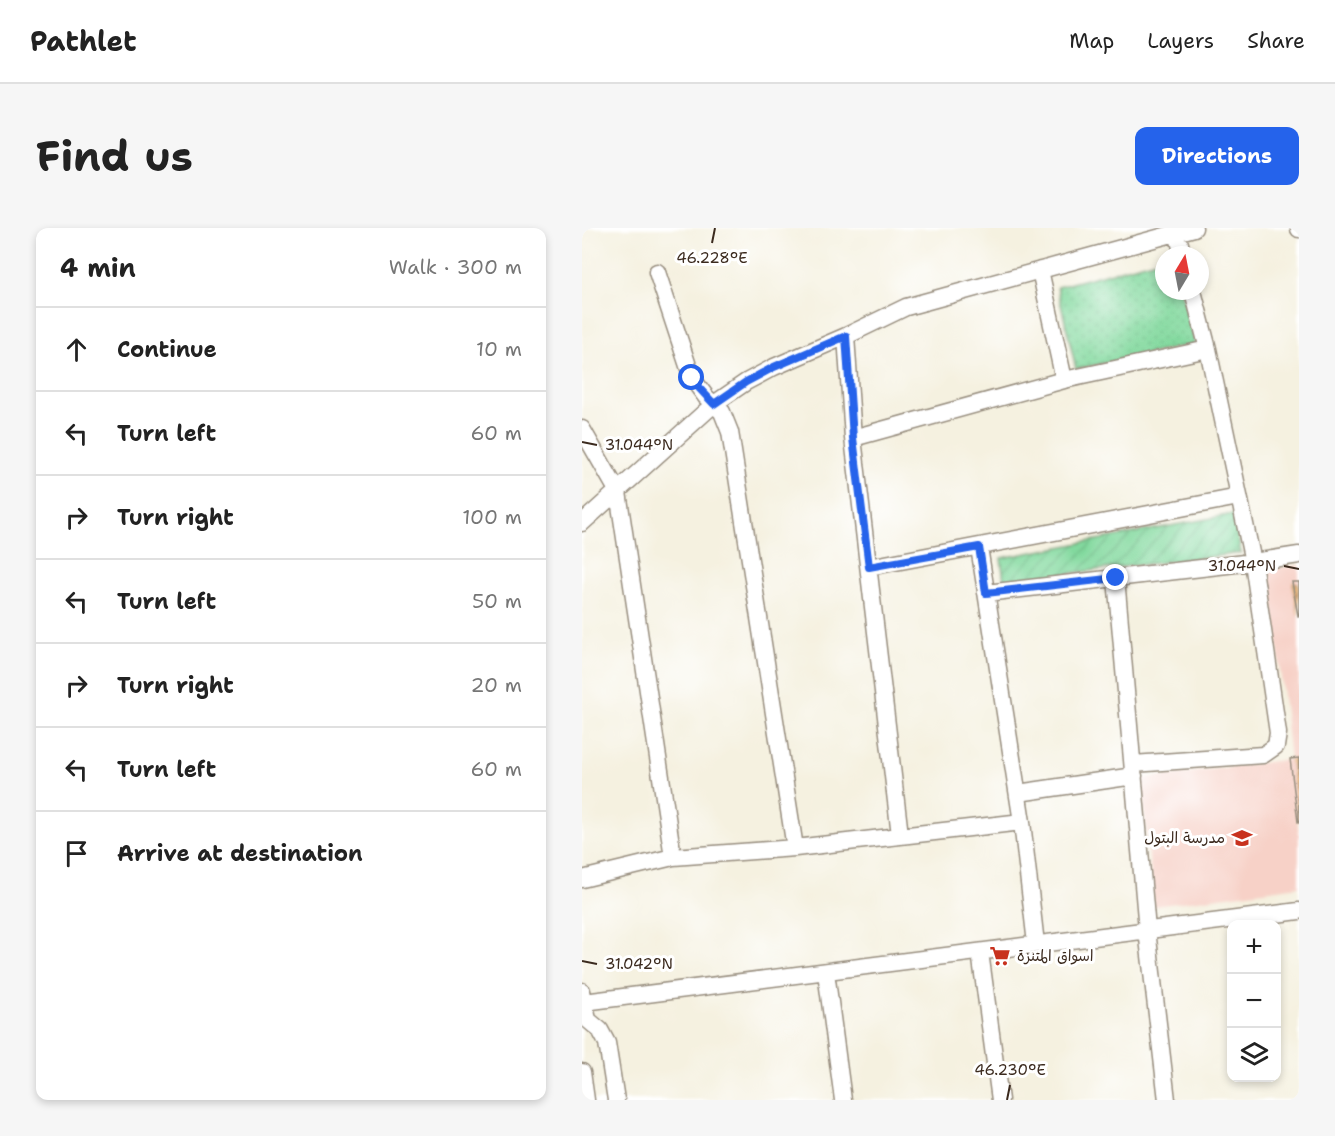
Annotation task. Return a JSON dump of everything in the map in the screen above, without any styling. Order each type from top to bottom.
[{"type":"street","points":[[582,523],[714,404],[746,382],[774,367],[906,307],[1185,230],[1184,246]]},
{"type":"street","points":[[1040,270],[1064,380]]},
{"type":"street","points":[[657,273],[692,378],[727,421],[730,432],[795,848]]},
{"type":"street","points":[[1018,793],[1134,770],[1263,755],[1275,746],[1278,733],[1253,562],[1208,349],[1194,300]]},
{"type":"street","points":[[846,336],[853,438],[900,835]]},
{"type":"street","points":[[853,438],[1064,380],[1208,349]]},
{"type":"street","points":[[582,429],[618,492],[673,857]]},
{"type":"street","points":[[869,567],[1239,497]]},
{"type":"street","points":[[979,547],[1018,793],[1036,944]]},
{"type":"street","points":[[986,593],[1299,555]]},
{"type":"street","points":[[1116,578],[1147,930],[1167,1100]]},
{"type":"street","points":[[582,879],[673,857],[795,848],[1022,822]]},
{"type":"street","points":[[616,1100],[607,1043],[600,1030],[585,1025],[583,997],[826,972],[1299,911]]},
{"type":"street","points":[[980,952],[1000,1100]]},
{"type":"street","points":[[826,972],[843,1100]]},
{"type":"street","points":[[582,1072],[586,1100]]},
{"type":"shaded area","points":[[1299,565],[1299,758],[1290,760],[1299,835],[1299,886],[1154,906],[1141,779],[1290,759],[1269,569]]},
{"type":"green space","points":[[1155,260],[1155,300],[1183,300],[1195,344],[1076,369],[1057,287]]},
{"type":"green space","points":[[1233,514],[1241,553],[1004,581],[1001,558]]},
{"type":"building","points":[[1292,582],[1299,582],[1299,616],[1298,616]]},
{"type":"building","points":[[1299,758],[1299,822],[1298,822],[1290,759]]},
{"type":"place","name":"مدرسة البتول","points":[[1242,838]]},
{"type":"place","name":"اسواق المتنزة","points":[[1000,956]]},
{"type":"route","points":[[692,378],[714,404],[746,382],[774,367],[846,336],[853,438],[869,567],[979,547],[986,593],[1116,578]]}]
